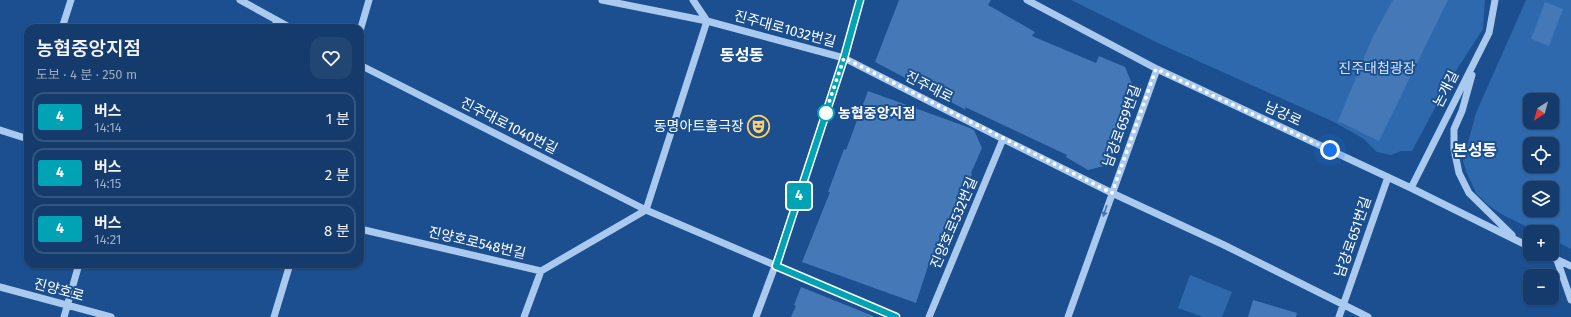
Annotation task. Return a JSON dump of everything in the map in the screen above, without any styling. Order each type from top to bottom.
[{"type":"street","points":[[63,24],[71,0]]},
{"type":"street","points":[[240,0],[284,24]]},
{"type":"street","points":[[362,24],[369,0]]},
{"type":"street","name":"진주대로1032번길","points":[[602,0],[707,21],[844,58]]},
{"type":"street","points":[[540,271],[646,210],[707,21],[693,0]]},
{"type":"street","points":[[756,317],[776,266],[844,58],[860,0]]},
{"type":"street","name":"남강로","points":[[1027,0],[1156,69],[1388,177],[1523,243]]},
{"type":"street","name":"논개길","points":[[1411,188],[1489,33],[1495,0]]},
{"type":"street","points":[[276,24],[277,20]]},
{"type":"street","name":"진주대로","points":[[844,58],[1003,139]]},
{"type":"street","points":[[1474,64],[1462,111],[1454,129],[1454,149],[1459,172],[1469,193],[1516,240]]},
{"type":"street","name":"진주대로1040번길","points":[[364,68],[646,210],[896,317]]},
{"type":"street","name":"남강로659번길","points":[[1068,317],[1156,69]]},
{"type":"street","points":[[0,130],[24,138]]},
{"type":"street","name":"남강로659번길","points":[[1003,139],[1112,193]]},
{"type":"street","name":"진양호로532번길","points":[[929,317],[1003,139]]},
{"type":"street","name":"남강로651번길","points":[[1339,317],[1388,177]]},
{"type":"street","points":[[1112,193],[1224,245],[1368,317]]},
{"type":"street","name":"진양호로548번길","points":[[364,230],[540,271],[524,317]]},
{"type":"street","points":[[1557,261],[1571,300]]},
{"type":"street","points":[[1559,261],[1571,266]]},
{"type":"street","points":[[64,317],[78,268]]},
{"type":"street","points":[[274,317],[289,268]]},
{"type":"street","name":"진양호로","points":[[0,287],[111,317]]},
{"type":"green space","name":"진주대첩광장","points":[[1071,0],[1485,0],[1483,29],[1450,80],[1412,151],[1401,151],[1391,155],[1377,152],[1364,139],[1334,122],[1158,43]]},
{"type":"green space","points":[[1526,0],[1571,0],[1571,249],[1559,243],[1559,225],[1524,225],[1503,215],[1488,205],[1476,193],[1463,161],[1476,113]]},
{"type":"green space","points":[[1190,275],[1232,292],[1222,317],[1203,317],[1178,308]]},
{"type":"building","points":[[899,0],[991,0],[988,5],[1035,32],[1032,36],[1096,63],[1099,56],[1125,67],[1132,84],[1121,115],[1108,165],[1088,170],[1066,157],[1067,155],[965,107],[966,110],[875,62]]},
{"type":"building","points":[[1393,0],[1448,0],[1379,141],[1338,121],[1373,36]]},
{"type":"building","points":[[1545,2],[1563,9],[1549,46],[1531,39]]},
{"type":"building","points":[[868,91],[974,130],[982,148],[971,173],[972,174],[940,263],[930,260],[916,303],[802,262],[830,192],[828,192],[844,149],[846,150]]},
{"type":"building","points":[[801,287],[873,317],[791,317],[796,306],[794,305]]},
{"type":"building","points":[[1253,300],[1297,313],[1296,317],[1248,317]]},
{"type":"bus line","name":"4","points":[[860,0],[844,58],[776,266],[896,317]]},
{"type":"place","name":"농협중앙지점","points":[[826,113]]},
{"type":"place","name":"동명아트홀극장","points":[[759,126]]},
{"type":"district","name":"동성동","points":[[742,55]]},
{"type":"district","name":"본성동","points":[[1475,150]]},
{"type":"route","points":[[826,113],[824,117],[844,58],[1112,193],[1156,69],[1330,150]]}]
